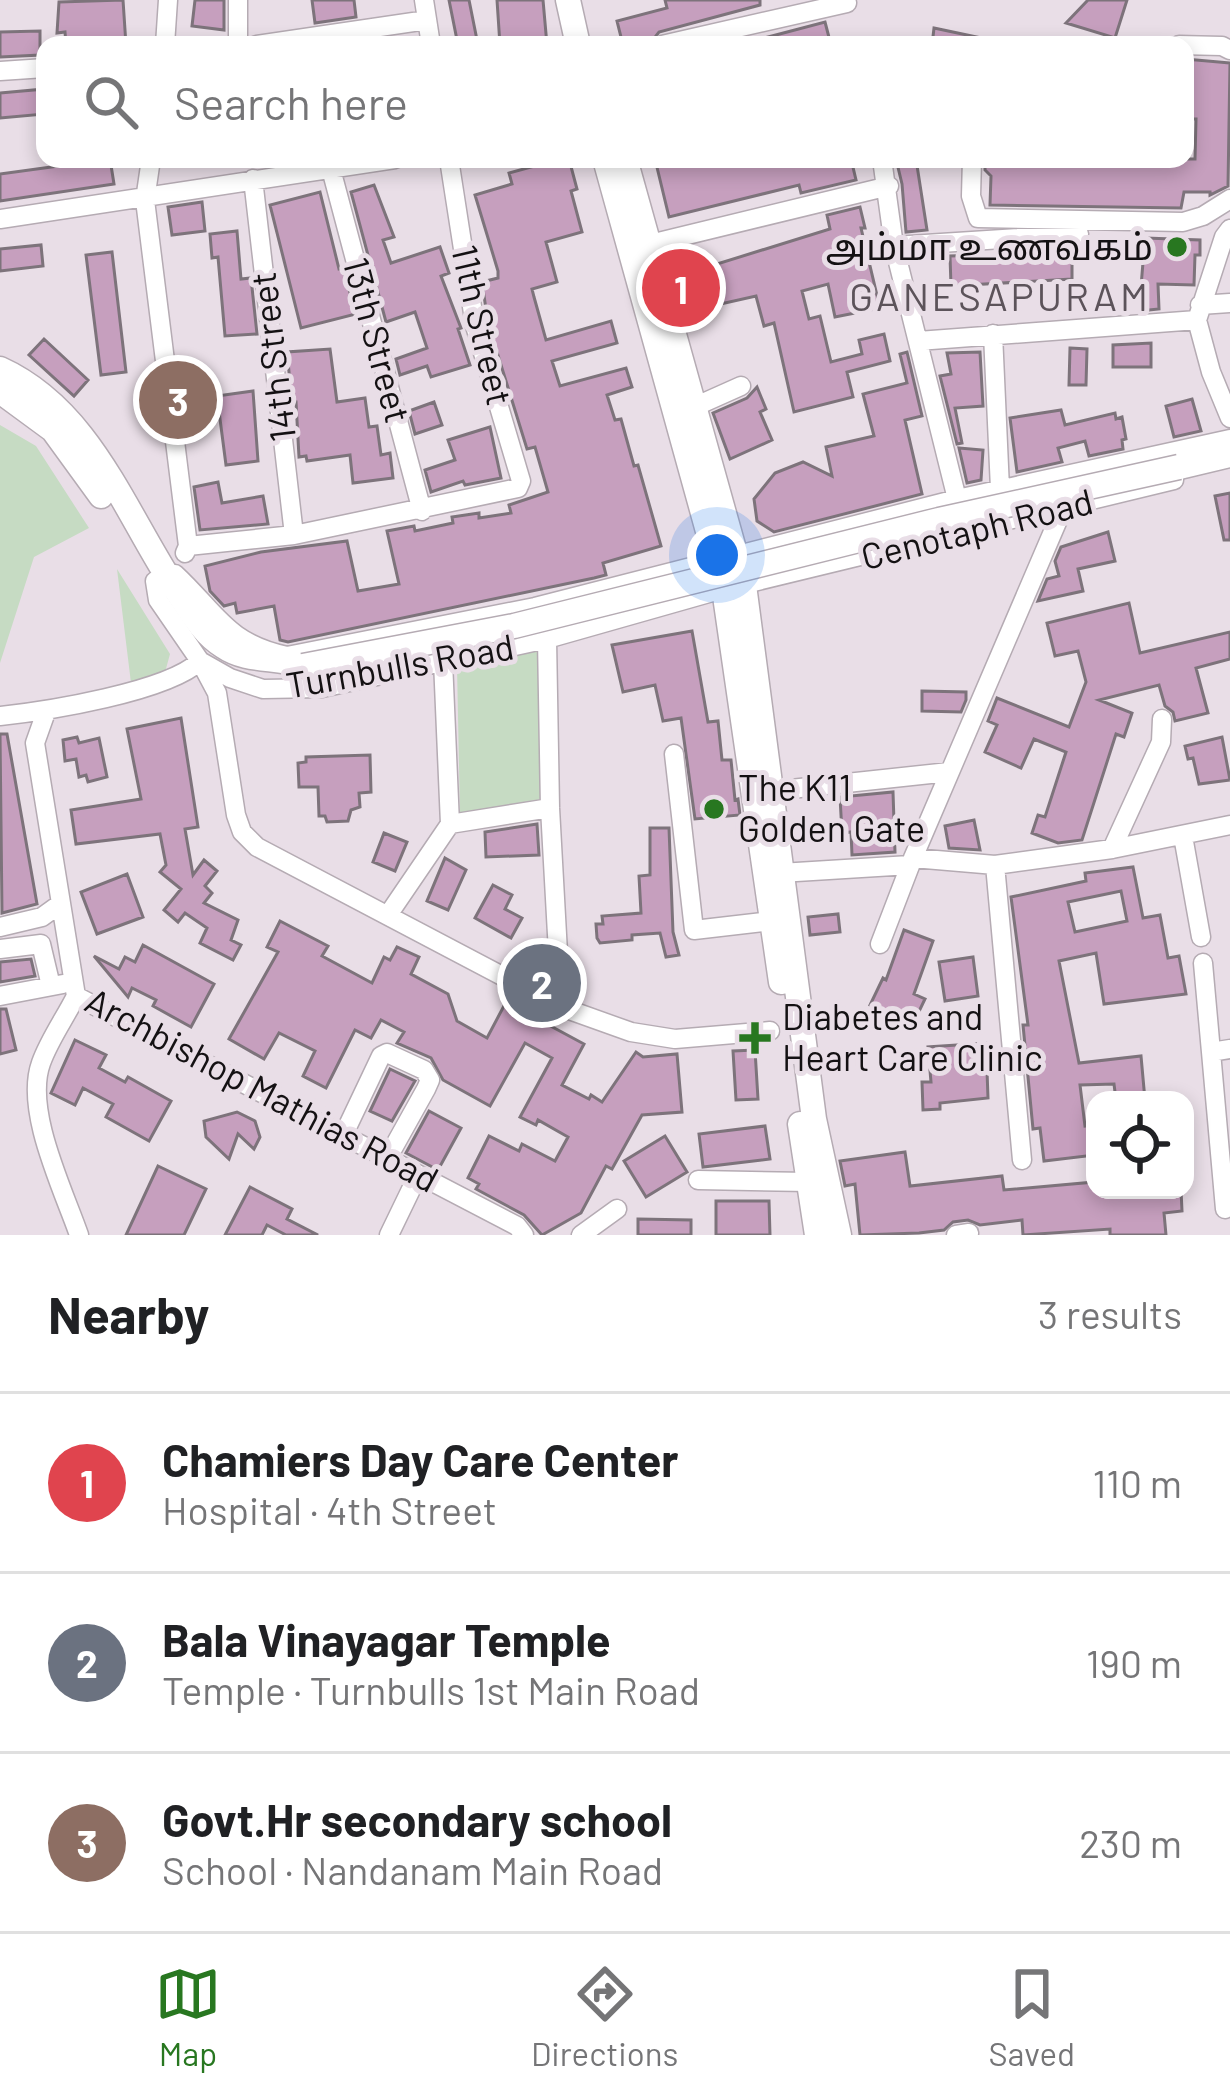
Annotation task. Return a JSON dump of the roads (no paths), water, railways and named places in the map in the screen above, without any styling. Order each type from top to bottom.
[{"type":"main road","points":[[568,0],[576,36]]},
{"type":"main road","points":[[585,0],[593,36]]},
{"type":"main road","points":[[608,168],[727,558]]},
{"type":"main road","points":[[627,168],[694,407],[772,791],[805,1028],[809,1182],[817,1235]]},
{"type":"main road","name":"Turnbulls Road","points":[[0,369],[37,388],[70,419],[166,576]]},
{"type":"main road","name":"Turnbulls Road","points":[[0,391],[53,430],[166,576]]},
{"type":"main road","points":[[166,576],[194,625],[233,652],[303,666],[514,626],[939,520],[1230,454]]},
{"type":"main road","points":[[733,587],[771,921],[808,1130],[839,1235]]},
{"type":"street","points":[[166,36],[168,0]]},
{"type":"street","points":[[238,0],[238,36]]},
{"type":"street","points":[[702,36],[847,3]]},
{"type":"street","points":[[300,36],[425,10]]},
{"type":"street","points":[[1194,44],[1230,50]]},
{"type":"street","points":[[0,70],[36,68]]},
{"type":"street","points":[[150,168],[145,200],[188,546],[166,576]]},
{"type":"street","points":[[0,219],[337,168]]},
{"type":"street","name":"11th Street","points":[[422,511],[518,488],[521,481],[475,326],[450,168]]},
{"type":"street","points":[[884,168],[894,246],[957,500]]},
{"type":"street","points":[[972,168],[971,196],[978,218],[1183,222],[1230,199]]},
{"type":"street","name":"13th Street","points":[[331,169],[422,511]]},
{"type":"street","name":"14th Street","points":[[253,179],[294,536]]},
{"type":"street","points":[[646,245],[889,186]]},
{"type":"street","points":[[1209,212],[1230,229],[1199,313],[1210,371],[1230,418]]},
{"type":"street","points":[[894,246],[1079,234]]},
{"type":"street","points":[[918,341],[1199,313],[1230,303]]},
{"type":"street","points":[[993,334],[1000,489]]},
{"type":"street","points":[[694,407],[741,386]]},
{"type":"street","name":"Cenotaph Road","points":[[727,558],[1000,489],[1230,439]]},
{"type":"street","name":"Cenotaph Road","points":[[733,587],[1230,465]]},
{"type":"street","points":[[880,944],[1064,506]]},
{"type":"street","points":[[188,546],[294,536],[422,511]]},
{"type":"street","name":"Turnbulls Road","points":[[727,558],[535,607],[287,656],[253,648],[166,576],[158,600],[200,661],[230,678],[263,689],[322,688],[547,639],[733,587]]},
{"type":"street","points":[[547,639],[561,1007]]},
{"type":"street","points":[[6,722],[181,675],[200,661],[217,693],[236,815],[242,832],[257,847],[561,1007],[631,1032],[675,1039],[770,1031]]},
{"type":"street","points":[[388,916],[450,824],[443,662]]},
{"type":"street","name":"Archbishop Mathias Road","points":[[46,712],[35,743],[54,906],[64,926],[75,989],[517,1226],[524,1235]]},
{"type":"street","points":[[1112,849],[1162,742],[1162,718]]},
{"type":"street","points":[[0,927],[42,916],[54,906],[24,738],[20,727],[6,722]]},
{"type":"street","points":[[674,754],[694,930],[771,921]]},
{"type":"street","points":[[772,791],[949,772]]},
{"type":"street","points":[[450,824],[550,808]]},
{"type":"street","points":[[780,874],[912,862],[994,865],[1112,849],[1230,825]]},
{"type":"street","points":[[1184,836],[1201,937]]},
{"type":"street","points":[[994,865],[1022,1160]]},
{"type":"street","points":[[0,938],[64,926]]},
{"type":"street","points":[[0,949],[40,944],[51,986]]},
{"type":"street","points":[[1203,963],[1220,1050],[1225,1209]]},
{"type":"street","points":[[0,996],[51,986],[75,989],[40,1064],[37,1089],[40,1120],[79,1235]]},
{"type":"street","points":[[343,1136],[381,1056],[386,1053],[424,1070],[430,1080],[387,1159]]},
{"type":"street","points":[[389,1235],[418,1175]]},
{"type":"street","points":[[698,1180],[809,1182]]},
{"type":"street","points":[[581,1235],[617,1209]]},
{"type":"place","name":"அம்மா உணவகம்","points":[[1177,247]]},
{"type":"place","name":"Chamiers Day Care Center","points":[[681,288]]},
{"type":"place","name":"Govt.Hr secondary school","points":[[178,400]]},
{"type":"place","name":"The K11 Golden Gate","points":[[714,809]]},
{"type":"place","name":"Bala Vinayagar Temple","points":[[542,983]]},
{"type":"place","name":"Diabetes and Heart Care Clinic","points":[[755,1038]]},
{"type":"district","name":"GANESAPURAM","points":[[1000,297]]}]
